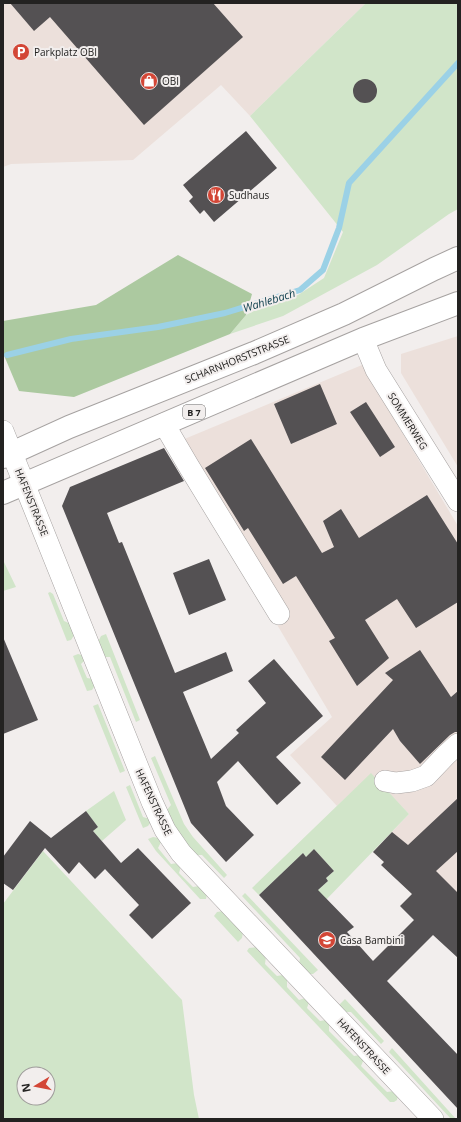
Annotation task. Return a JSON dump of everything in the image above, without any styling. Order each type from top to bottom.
[{"type":"main road","points":[[434,269],[458,248]]},
{"type":"main road","name":"SCHARNHORSTSTRASSE","points":[[8,455],[58,432],[254,353],[344,314],[458,258]]},
{"type":"main road","name":"B 7","points":[[3,493],[363,339],[458,303]]},
{"type":"street","name":"SOMMERWEG","points":[[363,339],[376,370],[451,476],[458,500]]},
{"type":"street","points":[[164,424],[279,614]]},
{"type":"street","name":"HAFENSTRASSE","points":[[3,431],[8,455],[24,483],[149,794],[165,830],[181,853],[433,1119]]},
{"type":"street","points":[[385,781],[396,783],[412,781],[426,776],[458,744]]},
{"type":"shaded area","points":[[3,3],[366,3],[250,116],[221,85],[133,160],[11,164],[3,167]]},
{"type":"shaded area","points":[[458,336],[458,467],[401,373],[401,354]]},
{"type":"shaded area","points":[[362,365],[458,526],[458,928],[373,852],[409,814],[371,774],[337,806],[290,755],[332,717],[170,445]]},
{"type":"green space","points":[[366,3],[458,3],[458,209],[377,265],[283,316],[230,334],[246,315],[260,308],[298,295],[324,278],[343,232],[250,116]]},
{"type":"green space","points":[[178,255],[252,294],[246,315],[230,334],[74,397],[19,391],[3,353],[3,321],[96,305]]},
{"type":"green space","points":[[3,560],[16,587],[3,591]]},
{"type":"green space","points":[[50,592],[53,594],[64,621],[71,624],[75,634],[71,640],[67,641],[48,593]]},
{"type":"green space","points":[[106,634],[140,720],[136,722],[110,657],[104,657],[98,642],[101,636]]},
{"type":"green space","points":[[78,654],[85,656],[86,659],[81,664],[87,678],[93,679],[96,684],[92,690],[87,691],[73,656]]},
{"type":"green space","points":[[98,704],[125,771],[120,773],[93,706]]},
{"type":"green space","points":[[155,756],[184,824],[193,837],[227,875],[224,878],[202,855],[195,855],[180,837],[166,811],[171,805],[151,758]]},
{"type":"green space","points":[[371,773],[409,814],[322,904],[305,902],[328,881],[326,878],[334,871],[314,849],[306,857],[303,853],[259,895],[252,888]]},
{"type":"green space","points":[[130,785],[143,817],[150,819],[151,822],[148,826],[143,828],[126,787]]},
{"type":"green space","points":[[114,791],[126,820],[102,841],[93,831],[98,827],[86,811]]},
{"type":"green space","points":[[153,837],[159,838],[161,842],[158,848],[171,864],[178,863],[181,866],[179,873],[193,887],[199,886],[207,894],[206,899],[200,899],[156,851],[148,839]]},
{"type":"green space","points":[[43,851],[182,1000],[194,1095],[199,1119],[3,1119],[3,904]]},
{"type":"green space","points":[[245,893],[318,970],[313,974],[308,974],[299,965],[300,958],[242,896]]},
{"type":"green space","points":[[223,911],[243,932],[242,938],[238,942],[214,916],[217,912]]},
{"type":"green space","points":[[257,947],[266,956],[265,964],[277,976],[283,975],[287,979],[287,987],[299,1000],[305,998],[309,1002],[307,1008],[320,1021],[326,1020],[329,1024],[329,1031],[354,1056],[360,1055],[364,1059],[361,1066],[387,1092],[394,1091],[398,1095],[397,1100],[390,1102],[247,951],[249,948]]},
{"type":"green space","points":[[345,999],[384,1041],[381,1044],[351,1012],[344,1012],[338,1006]]},
{"type":"green space","points":[[392,1048],[456,1119],[451,1119],[389,1052]]},
{"type":"building","name":"OBI","points":[[10,3],[213,3],[243,37],[144,125],[50,17],[34,31]]},
{"type":"building","points":[[365,79],[374,82],[377,91],[374,100],[365,103],[356,100],[353,91],[356,82]]},
{"type":"building","points":[[246,131],[277,168],[214,222],[204,210],[200,214],[189,201],[193,197],[183,185]]},
{"type":"building","points":[[320,384],[337,424],[291,444],[274,404]]},
{"type":"building","points":[[366,402],[395,447],[380,457],[350,412]]},
{"type":"building","points":[[251,439],[322,553],[334,547],[323,521],[341,509],[359,538],[427,495],[458,544],[458,602],[416,628],[397,599],[365,620],[389,658],[357,686],[329,641],[335,638],[296,576],[283,584],[248,528],[244,531],[205,468]]},
{"type":"building","points":[[164,448],[184,481],[107,513],[119,543],[122,542],[175,673],[226,652],[233,671],[183,692],[211,759],[239,733],[236,730],[266,703],[248,681],[274,659],[323,716],[276,757],[301,783],[277,805],[238,761],[217,782],[226,806],[254,835],[226,862],[191,823],[62,506],[70,487]]},
{"type":"building","points":[[209,559],[226,600],[189,615],[173,573]]},
{"type":"building","points":[[3,637],[38,720],[3,734]]},
{"type":"building","points":[[420,650],[451,697],[458,691],[458,732],[450,735],[420,764],[400,741],[393,729],[345,780],[321,757],[393,680],[385,673]]},
{"type":"building","points":[[458,798],[458,851],[436,871],[458,893],[458,958],[433,935],[387,981],[458,1055],[458,1109],[259,895],[303,853],[306,857],[314,849],[334,871],[326,878],[328,881],[318,890],[354,927],[347,932],[373,961],[414,920],[400,906],[412,894],[381,865],[384,862],[373,852],[392,832],[408,845]]},
{"type":"building","points":[[86,811],[98,827],[93,831],[121,863],[138,848],[191,903],[152,939],[129,915],[139,905],[105,869],[95,879],[79,862],[69,874],[45,848],[13,890],[3,883],[3,857],[30,821],[51,838]]},
{"type":"waterway","name":"Wahlebach","points":[[7,355],[71,339],[158,327],[225,313],[300,290],[323,270],[339,228],[349,183],[458,63]]},
{"type":"place","name":"Parkplatz OBI","points":[[21,52]]},
{"type":"place","name":"OBI","points":[[149,81]]},
{"type":"place","name":"Sudhaus","points":[[216,195]]},
{"type":"place","name":"Casa Bambini","points":[[327,940]]}]
